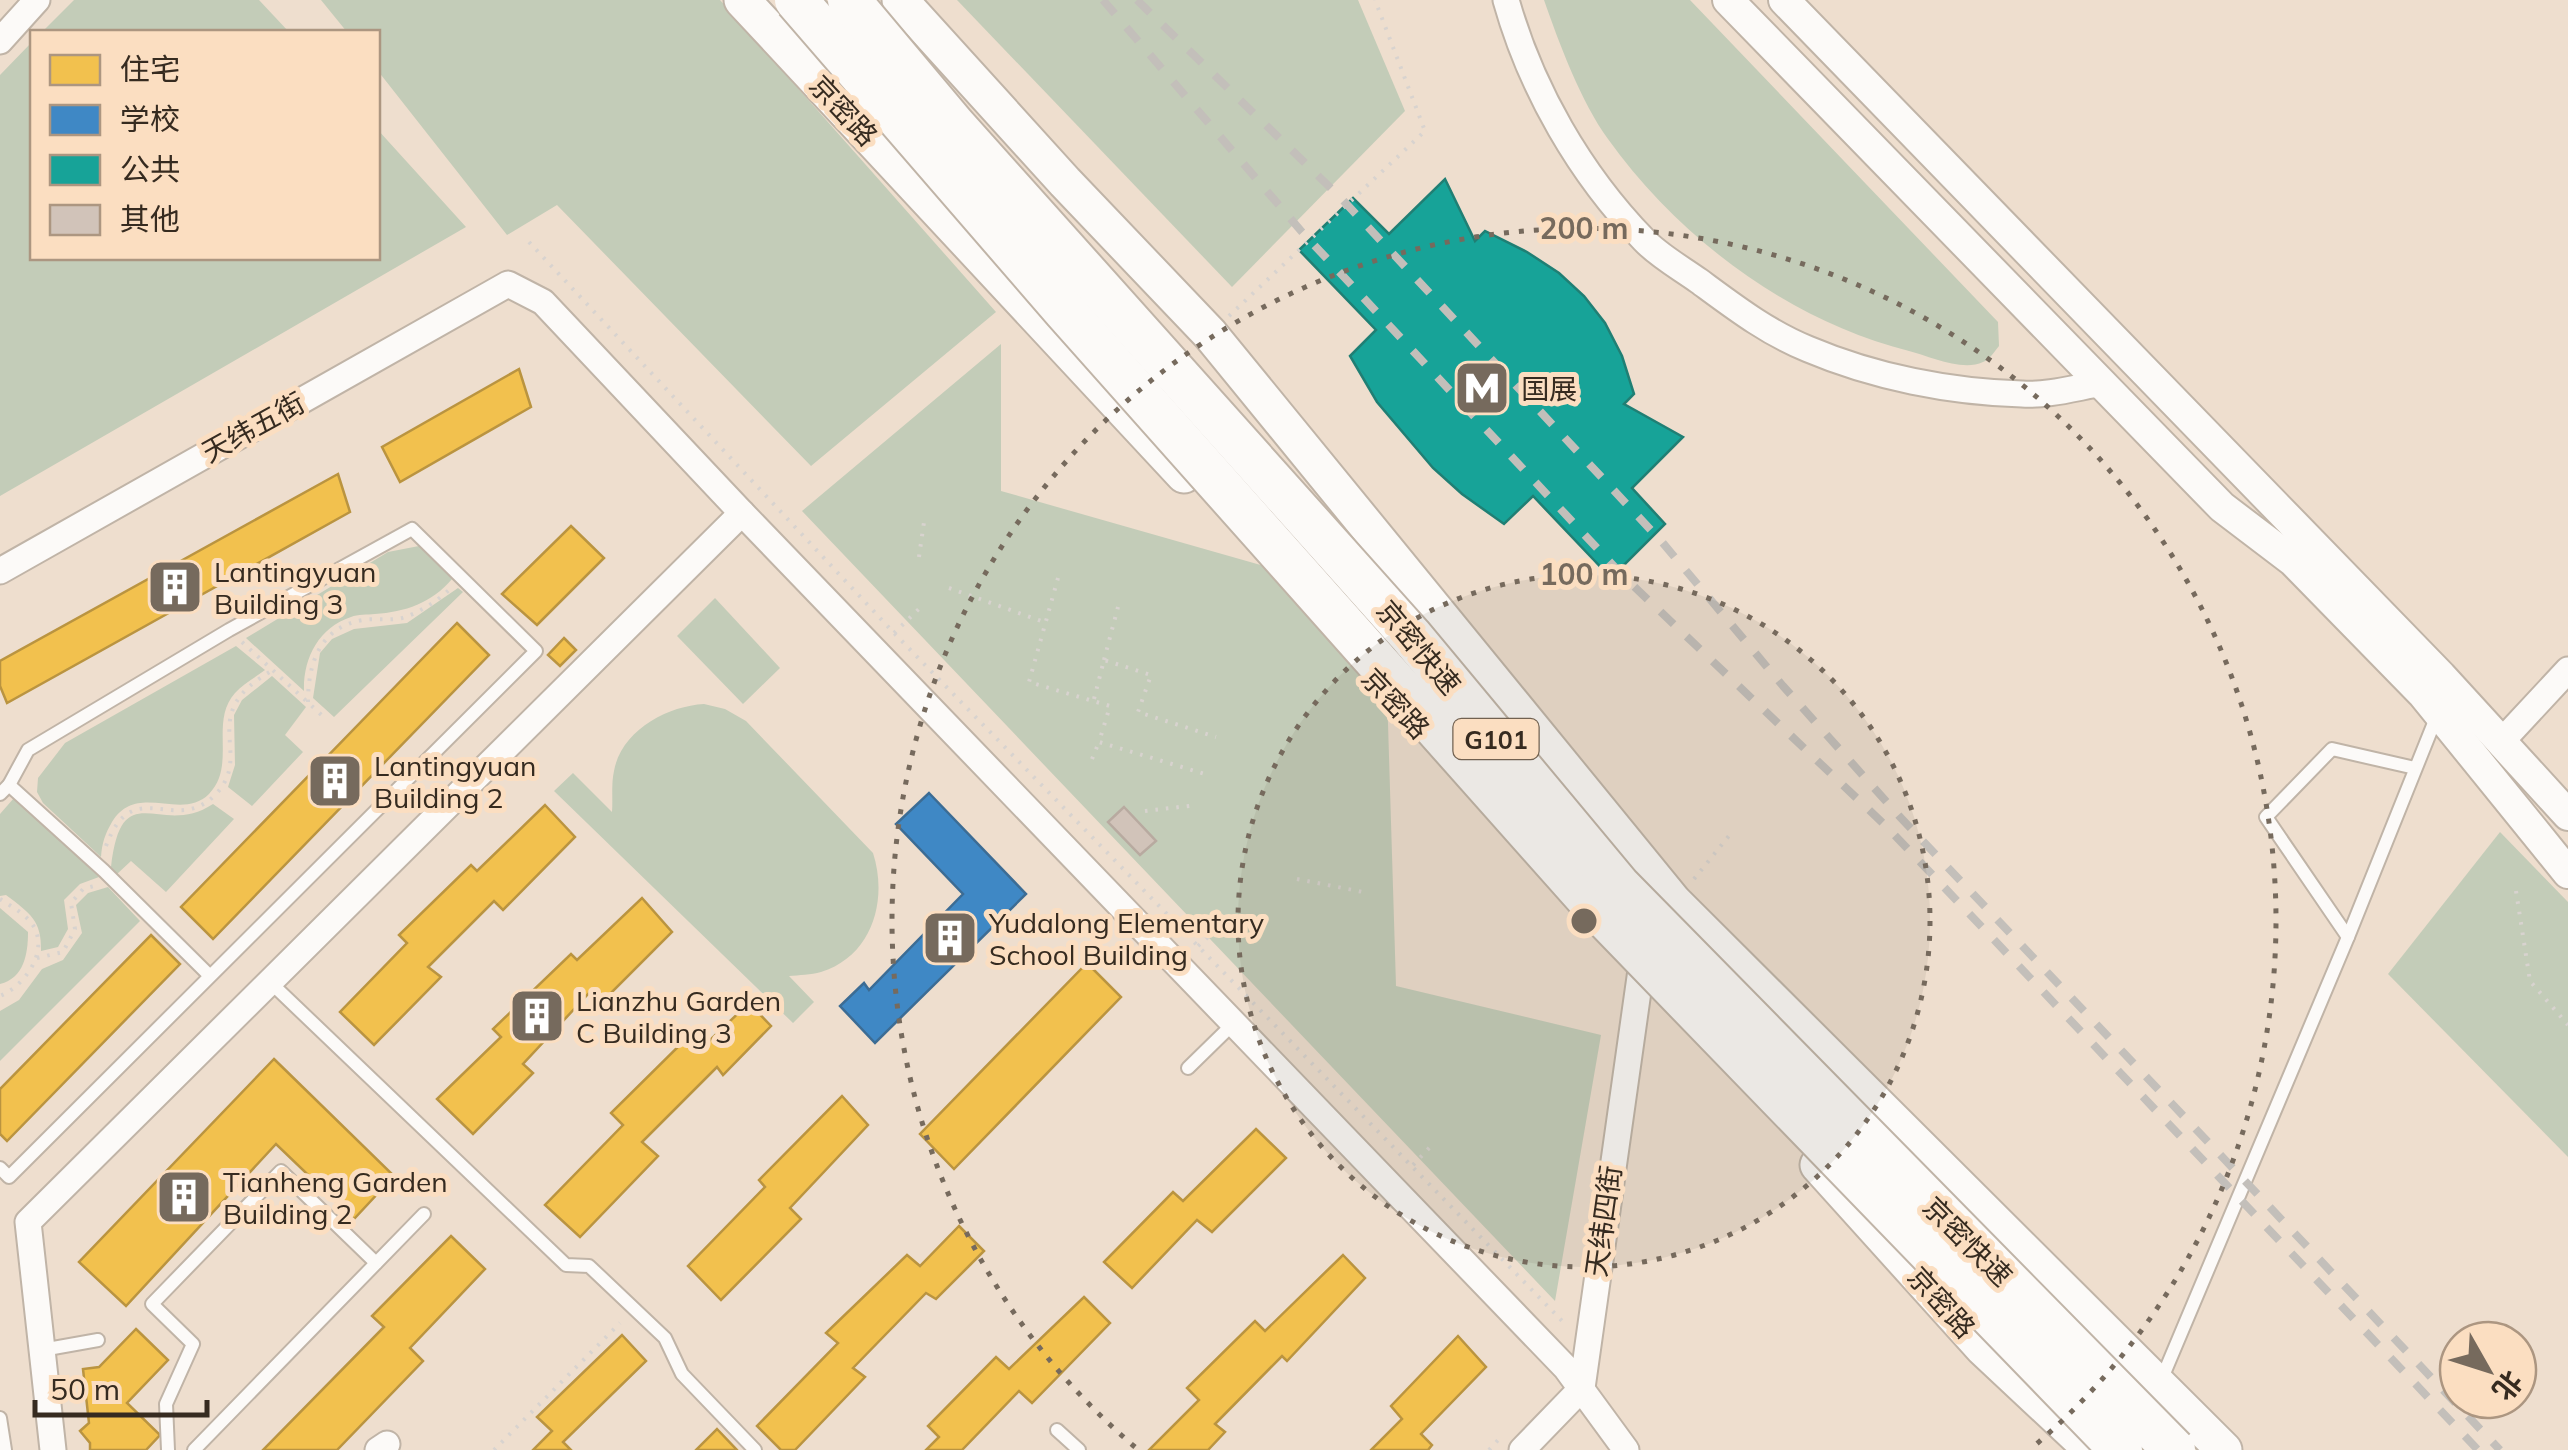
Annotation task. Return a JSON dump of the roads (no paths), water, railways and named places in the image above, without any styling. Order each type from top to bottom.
[{"type":"highway","name":"京密快速","points":[[796,0],[1065,312],[1596,908],[2121,1450]]},
{"type":"highway","name":"京密快速","points":[[848,0],[953,124],[1411,636],[1618,886],[2174,1450]]},
{"type":"main road","name":"京密路","points":[[742,0],[1641,970],[1983,1348],[2092,1450]]},
{"type":"main road","name":"G101","points":[[900,0],[1210,334],[1674,902],[2224,1450]]},
{"type":"street","points":[[0,41],[38,0]]},
{"type":"street","points":[[1506,0],[1516,35],[1553,114],[1591,179],[1647,244],[1746,315],[1806,348],[1858,367],[1938,386],[2026,395],[2104,383]]},
{"type":"street","points":[[1728,0],[2222,508],[2294,561],[2438,712],[2568,873]]},
{"type":"street","points":[[1784,0],[2502,742],[2568,815]]},
{"type":"street","name":"天纬五街","points":[[0,571],[508,284],[543,302],[742,513]]},
{"type":"street","points":[[53,1450],[23,1216],[270,982],[565,680],[742,513],[1566,1368],[1626,1450]]},
{"type":"street","points":[[2502,742],[2568,670]]},
{"type":"street","name":"天纬四街","points":[[1582,1388],[1641,970]]},
{"type":"street","points":[[1522,1450],[1582,1388]]},
{"type":"lane","points":[[0,1168],[9,1176],[536,651],[412,528],[229,630],[28,750],[4,789],[108,875],[210,975]]},
{"type":"lane","points":[[2159,1385],[2348,937],[2438,712]]},
{"type":"lane","points":[[2348,937],[2266,816],[2332,750],[2415,768]]},
{"type":"lane","points":[[270,982],[566,1265],[589,1266],[634,1308],[665,1338],[682,1374],[755,1450]]},
{"type":"lane","points":[[1188,1068],[1233,1024]]},
{"type":"lane","points":[[168,1450],[166,1404],[193,1344],[152,1304],[281,1170],[376,1263]]},
{"type":"lane","points":[[194,1450],[424,1214]]},
{"type":"lane","points":[[42,1350],[98,1340]]},
{"type":"lane","points":[[0,1418],[5,1450]]},
{"type":"lane","points":[[1057,1430],[1079,1450]]},
{"type":"railway","points":[[1103,0],[1302,232],[1623,576],[1887,827],[2478,1450]]},
{"type":"railway","points":[[1137,0],[1340,197],[1662,542],[1901,818],[2500,1450]]},
{"type":"place","name":"国展","points":[[1482,388]]},
{"type":"place","name":"Lantingyuan Building 3","points":[[175,587]]},
{"type":"place","name":"Lantingyuan Building 2","points":[[335,781]]},
{"type":"place","name":"Yudalong Elementary School Building","points":[[950,938]]},
{"type":"place","name":"Lianzhu Garden C Building 3","points":[[537,1016]]},
{"type":"place","name":"Tianheng Garden Building 2","points":[[184,1197]]}]
